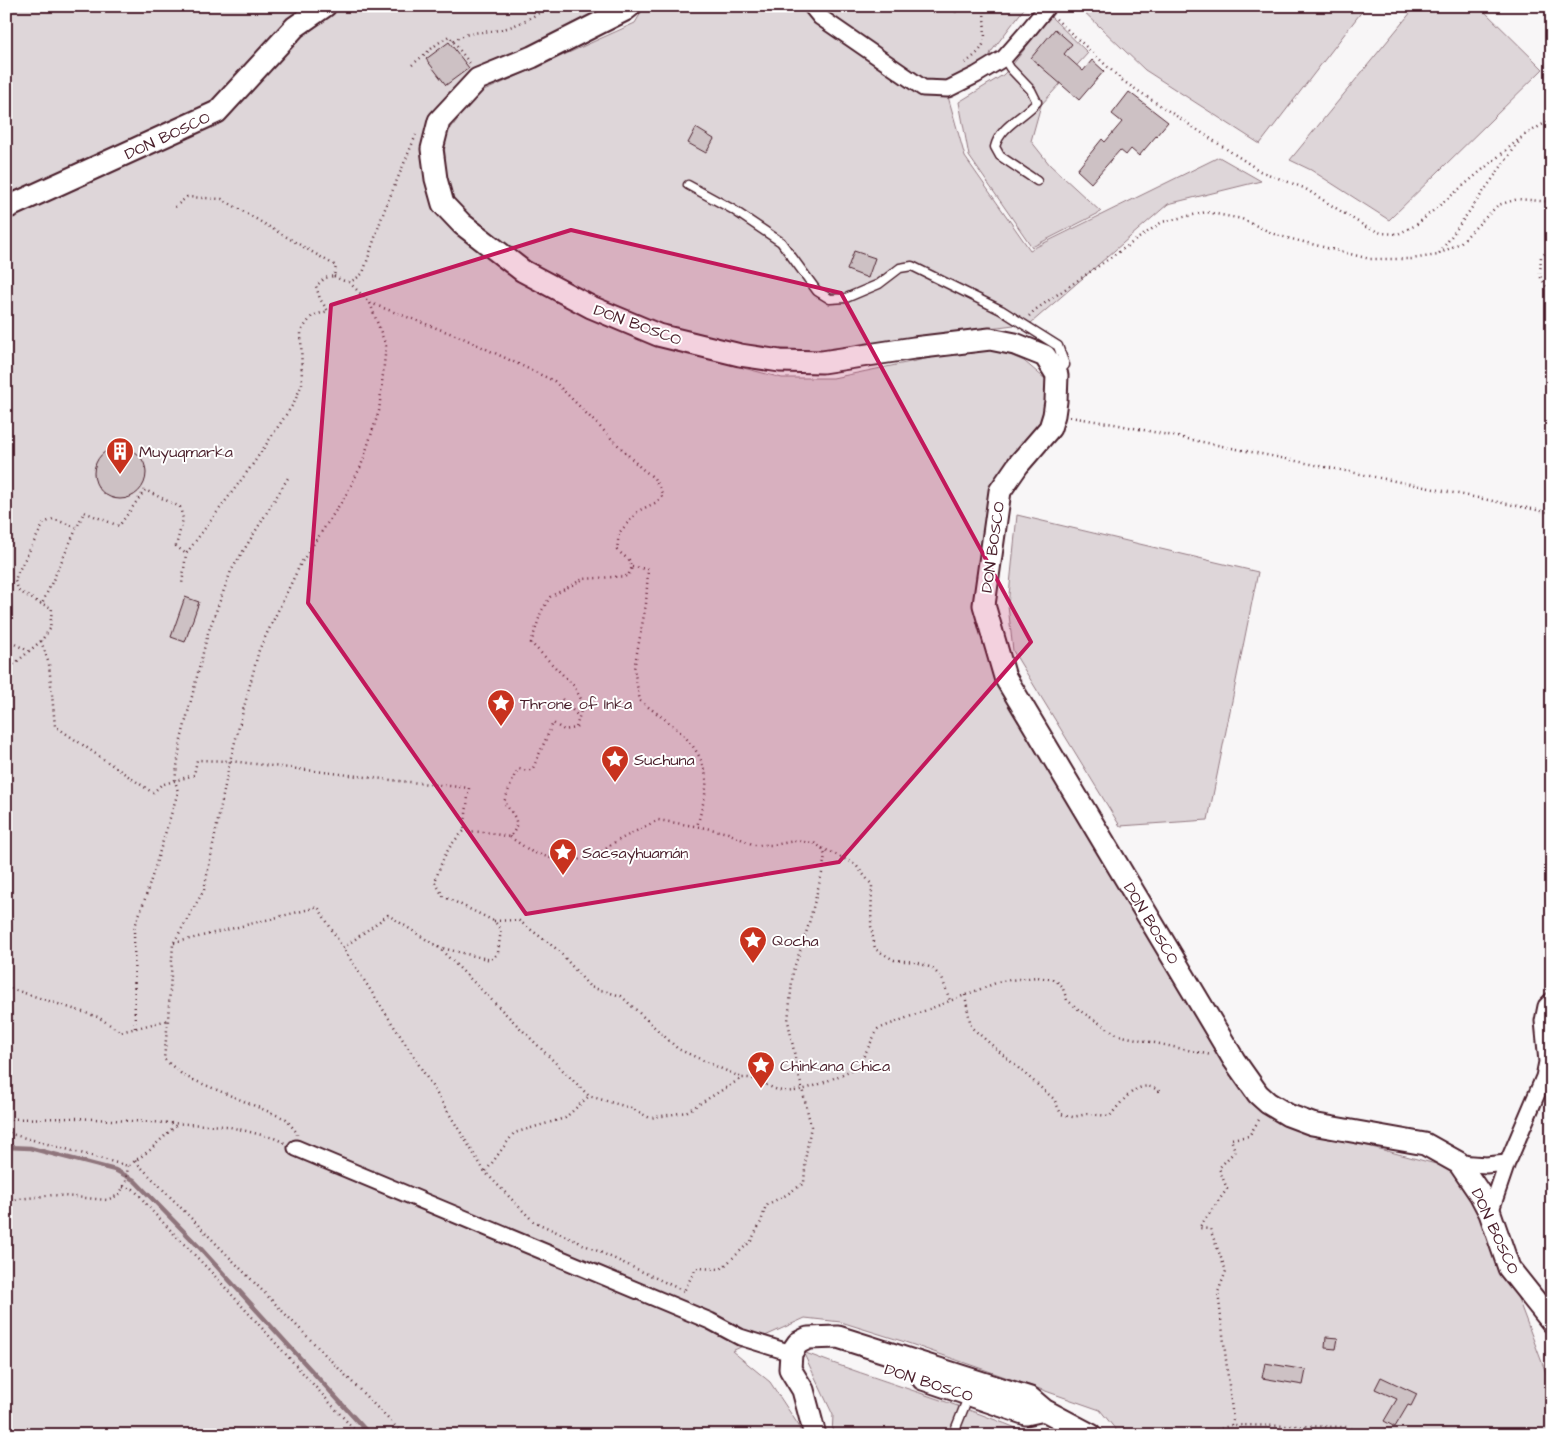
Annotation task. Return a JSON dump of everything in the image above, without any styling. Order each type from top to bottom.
[{"type":"street","name":"DON BOSCO","points":[[6,208],[217,112],[294,27],[326,6]]},
{"type":"street","name":"DON BOSCO","points":[[630,6],[532,57],[478,79],[439,121],[432,149],[436,180],[443,204],[462,224],[523,271],[583,302],[658,335],[740,356],[780,361],[822,362],[990,339],[1015,344],[1045,356],[1057,375],[1054,415],[1050,428],[1018,465],[1000,491],[984,605],[1005,677],[1234,1060],[1258,1094],[1268,1104],[1288,1116],[1312,1124],[1425,1144],[1459,1163],[1480,1194],[1490,1213],[1509,1268],[1552,1322]]},
{"type":"street","points":[[811,6],[820,17],[923,88],[948,89],[976,76],[1004,58],[1047,8]]},
{"type":"street","points":[[1490,1213],[1507,1163],[1544,1077],[1547,1062],[1544,1021],[1546,1006],[1552,1000]]},
{"type":"street","points":[[296,1148],[710,1321],[740,1337],[791,1353],[790,1369],[803,1390],[815,1435]]},
{"type":"street","points":[[1459,1163],[1486,1165],[1507,1163]]},
{"type":"street","name":"DON BOSCO","points":[[818,1337],[834,1350],[1026,1414],[1044,1410]]},
{"type":"street","name":"DON BOSCO","points":[[791,1353],[798,1343],[808,1338],[838,1337],[1030,1398],[1044,1410],[1091,1435]]},
{"type":"lane","points":[[1004,58],[1010,68],[1031,90],[1037,102],[1030,110],[1002,132],[995,147],[1000,156],[1037,181]]},
{"type":"lane","points":[[688,185],[732,210],[781,242],[817,291],[830,299],[846,298],[879,284],[900,268],[912,266],[1002,310],[1021,324],[1058,346],[1065,365],[1057,375]]},
{"type":"lane","points":[[953,1435],[969,1395]]},
{"type":"path","points":[[453,41],[476,31],[503,29],[522,22],[550,6]]},
{"type":"path","points":[[962,65],[984,46],[985,6]]},
{"type":"path","points":[[1047,8],[1123,81],[1260,171],[1304,188],[1366,227],[1381,233],[1398,234],[1416,225],[1523,136],[1552,120]]},
{"type":"path","points":[[412,65],[449,36],[481,78]]},
{"type":"path","points":[[182,584],[186,554],[253,464],[294,402],[302,384],[301,331],[312,316],[328,311],[320,299],[316,286],[325,278],[334,276],[342,281],[349,282],[357,279],[363,273],[384,211],[418,131]]},
{"type":"path","points":[[1438,255],[1523,136]]},
{"type":"path","points":[[175,207],[187,196],[222,199],[336,266],[334,276]]},
{"type":"path","points":[[1021,324],[1035,310],[1162,222],[1206,212],[1242,219],[1276,235],[1370,259],[1411,259],[1438,255],[1460,243],[1498,204],[1518,199],[1552,202]]},
{"type":"path","points":[[1552,247],[1541,258],[1540,276],[1550,292],[1552,292]]},
{"type":"path","points":[[349,282],[370,302],[463,338],[554,381],[641,468],[654,478],[663,496],[658,502],[638,511],[619,533],[617,550],[630,560],[632,567],[628,576],[583,579],[550,597],[541,612],[531,643],[574,686],[583,703],[576,728],[564,730],[553,723],[533,768],[528,771],[520,769],[515,774],[504,802],[516,821],[516,829],[510,837]]},
{"type":"path","points":[[6,1119],[75,1118],[176,1125],[226,1126],[274,1138],[296,1148],[297,1133],[286,1119],[184,1076],[164,1058],[173,944],[204,890],[230,760],[259,650],[301,563],[346,495],[361,466],[379,411],[386,346],[370,302]]},
{"type":"path","points":[[1054,415],[1114,424],[1552,513]]},
{"type":"path","points":[[136,1028],[134,929],[178,792],[175,780],[181,740],[208,633],[231,571],[288,478]]},
{"type":"path","points":[[42,604],[84,512],[119,526],[145,490],[180,507],[183,519],[176,546],[186,554]]},
{"type":"path","points":[[6,672],[41,641],[50,629],[52,608],[19,591],[15,580],[17,574],[44,522],[53,519],[76,527]]},
{"type":"path","points":[[632,567],[648,569],[646,604],[634,668],[640,701],[680,730],[700,757],[706,779],[697,827]]},
{"type":"path","points":[[6,640],[29,651]]},
{"type":"path","points":[[41,641],[49,664],[55,726],[153,794],[161,785],[194,775],[197,760],[230,760],[400,782],[469,788],[464,831],[453,841],[444,856],[435,882],[442,896],[494,921],[518,920],[558,950],[590,987],[621,996],[678,1049],[742,1078]]},
{"type":"path","points":[[562,699],[579,717]]},
{"type":"path","points":[[464,831],[485,832],[510,837],[532,852],[563,862],[599,854],[615,842],[658,820],[728,833],[754,845],[774,846],[794,841],[814,843],[856,864],[872,885],[871,926],[875,949],[894,960],[916,962],[932,968],[942,978],[950,1001]]},
{"type":"path","points":[[173,944],[318,907],[485,1172],[533,1221],[684,1291],[696,1268],[721,1269],[750,1241],[761,1222],[766,1205],[804,1183],[806,1154],[811,1126],[788,1021],[793,971],[808,927],[822,873],[824,855],[822,848]]},
{"type":"path","points":[[343,948],[388,915],[438,947],[590,1096],[631,1108],[650,1118],[686,1112],[742,1078],[752,1077],[779,1090],[803,1091],[858,1067],[878,1029],[1001,981],[1037,977],[1055,980],[1062,986],[1067,1000],[1118,1036],[1234,1060]]},
{"type":"path","points":[[438,947],[491,960],[498,953],[500,930],[494,921]]},
{"type":"path","points":[[6,987],[98,1017],[120,1032],[168,1020]]},
{"type":"path","points":[[964,995],[971,1028],[1054,1099],[1061,1114],[1073,1117],[1087,1114],[1110,1116],[1126,1095],[1140,1087],[1157,1089],[1162,1094]]},
{"type":"path","points":[[485,1172],[514,1133],[566,1118],[590,1096]]},
{"type":"path","points":[[1232,1425],[1233,1419],[1218,1292],[1226,1271],[1210,1229],[1199,1228],[1227,1190],[1219,1168],[1235,1151],[1231,1139],[1249,1136],[1268,1104]]},
{"type":"path","points":[[6,1202],[53,1195],[107,1200],[119,1195],[126,1182],[128,1166],[150,1150],[176,1125]]},
{"type":"path","points":[[6,1129],[11,1134],[128,1166]]},
{"type":"path","points":[[136,1160],[404,1435]]},
{"type":"path","points":[[123,1187],[133,1189],[140,1196],[359,1435]]},
{"type":"path","points":[[1202,1435],[1232,1425],[1346,1427],[1363,1435]]},
{"type":"highlighted area","points":[[571,230],[841,293],[1031,642],[839,862],[526,914],[308,603],[331,305]]},
{"type":"shaded area","name":"Sacsayhuamán","points":[[6,6],[618,6],[468,82],[428,133],[434,202],[655,345],[782,378],[833,378],[988,346],[1024,361],[1051,384],[1032,453],[993,516],[983,604],[1004,677],[1237,1075],[1262,1112],[1300,1128],[1451,1168],[1485,1211],[1552,1389],[1552,1435],[1120,1435],[1100,1410],[905,1342],[841,1322],[805,1318],[732,1351],[770,1382],[799,1426],[801,1435],[6,1435]]},
{"type":"shaded area","points":[[645,6],[948,6],[956,13],[961,6],[1026,6],[991,52],[984,73],[947,93],[965,157],[1030,250],[1219,157],[1261,181],[1168,204],[1031,323],[922,336],[849,351],[768,356],[680,337],[536,273],[447,203],[444,138],[475,95],[635,23]]},
{"type":"shaded area","points":[[1078,6],[1366,6],[1260,144],[1145,70]]},
{"type":"shaded area","points":[[1416,6],[1479,6],[1543,69],[1389,220],[1311,170],[1290,160]]},
{"type":"shaded area","points":[[1050,16],[1088,53],[1041,105],[1031,141],[1050,165],[1101,212],[1032,247],[969,156],[959,102],[1003,75]]},
{"type":"shaded area","points":[[1017,515],[1258,572],[1208,820],[1120,826],[1013,651],[1008,605]]},
{"type":"shaded area","points":[[803,1352],[1005,1423],[1033,1435],[832,1435],[833,1415]]},
{"type":"building","points":[[1055,29],[1072,44],[1064,54],[1083,71],[1092,60],[1104,71],[1079,100],[1031,58]]},
{"type":"building","points":[[449,42],[469,68],[446,85],[426,59]]},
{"type":"building","points":[[1129,92],[1168,122],[1139,156],[1131,149],[1126,155],[1120,150],[1091,183],[1077,170],[1102,139],[1105,142],[1122,122],[1112,114]]},
{"type":"building","points":[[696,128],[714,139],[706,153],[688,143]]},
{"type":"building","points":[[854,251],[875,258],[868,278],[847,270]]},
{"type":"building","name":"Muyuqmarka","points":[[115,447],[125,447],[139,454],[146,468],[146,478],[139,492],[125,499],[115,499],[105,495],[98,488],[94,478],[94,468],[98,458],[105,451]]},
{"type":"building","points":[[185,597],[199,602],[185,642],[171,637]]},
{"type":"building","points":[[1326,1337],[1338,1338],[1336,1349],[1325,1348]]},
{"type":"building","points":[[1265,1363],[1306,1370],[1303,1385],[1262,1378]]},
{"type":"building","points":[[1381,1377],[1417,1394],[1411,1406],[1408,1405],[1395,1427],[1384,1421],[1397,1399],[1375,1389]]},
{"type":"waterway","points":[[6,1147],[30,1148],[115,1170],[134,1180],[201,1249],[370,1435]]},
{"type":"place","name":"Muyuqmarka","points":[[120,475]]},
{"type":"place","name":"Throne of Inka","points":[[501,727]]},
{"type":"place","name":"Suchuna","points":[[615,783]]},
{"type":"place","name":"Sacsayhuamán","points":[[563,876]]},
{"type":"place","name":"Qocha","points":[[753,964]]},
{"type":"place","name":"Chinkana Chica","points":[[761,1089]]}]
